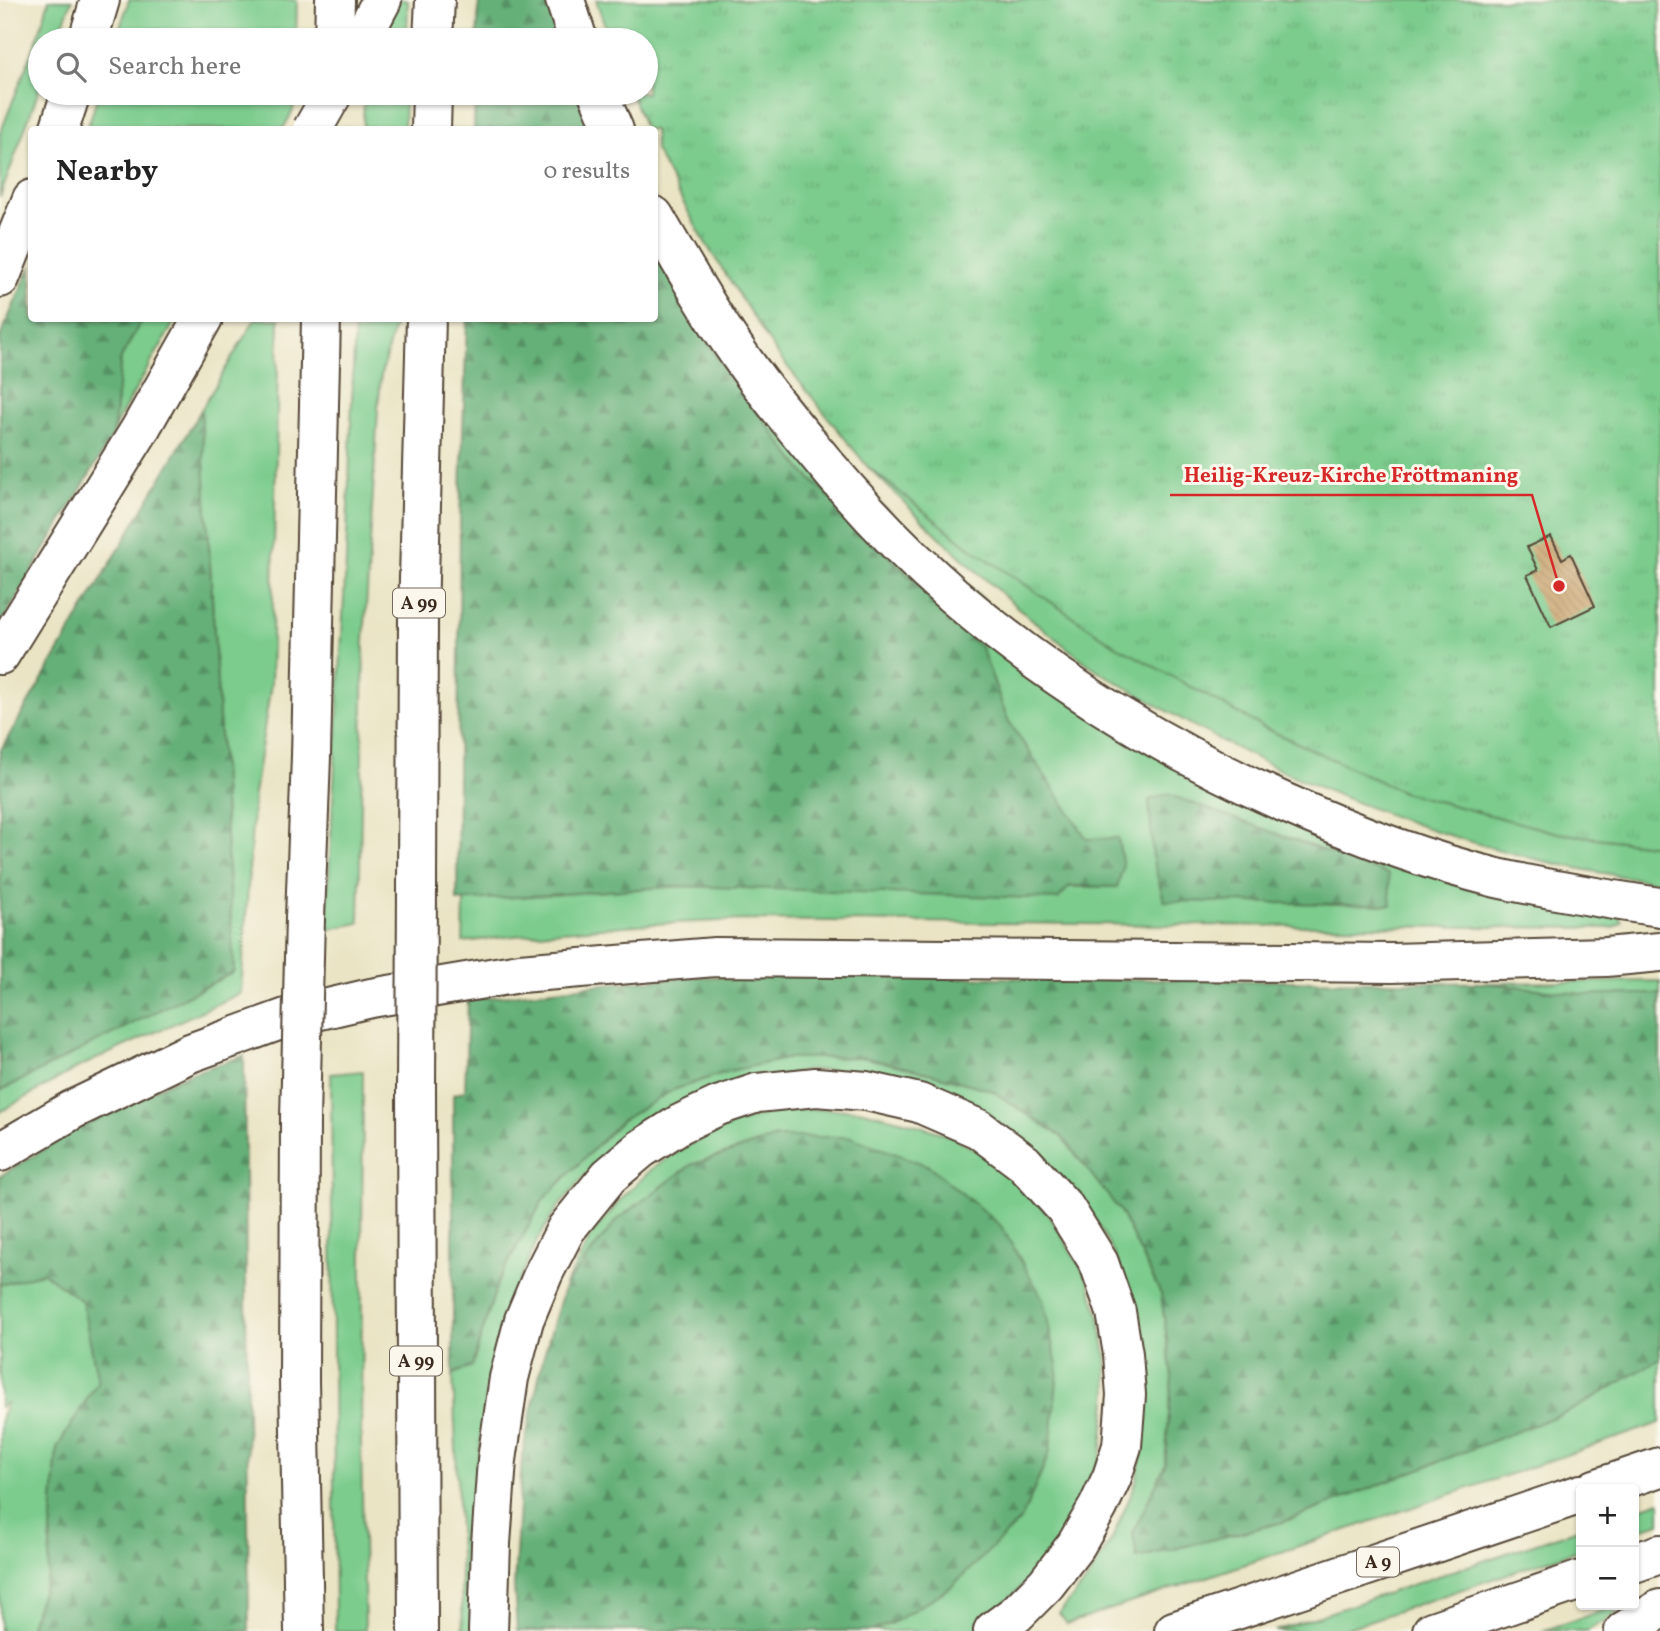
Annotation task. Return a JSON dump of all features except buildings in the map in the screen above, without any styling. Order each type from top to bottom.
[{"type":"highway","points":[[92,28],[100,0]]},
{"type":"highway","points":[[334,28],[335,0]]},
{"type":"highway","points":[[367,28],[382,0]]},
{"type":"highway","points":[[434,28],[435,0]]},
{"type":"highway","points":[[565,0],[574,28]]},
{"type":"highway","points":[[61,126],[67,105]]},
{"type":"highway","points":[[314,126],[326,105]]},
{"type":"highway","points":[[329,126],[331,105]]},
{"type":"highway","points":[[431,126],[432,105]]},
{"type":"highway","points":[[603,105],[612,126]]},
{"type":"highway","points":[[0,278],[28,209]]},
{"type":"highway","points":[[658,223],[735,349],[787,418],[886,532],[953,595],[1106,709],[1177,751],[1247,786],[1316,817],[1405,851],[1496,877],[1660,907]]},
{"type":"highway","points":[[0,655],[139,431],[201,322]]},
{"type":"highway","points":[[304,1631],[299,1381],[300,1119],[321,322]]},
{"type":"highway","name":"A 99","points":[[418,1631],[418,616],[426,322]]},
{"type":"highway","points":[[0,1152],[72,1110],[190,1053],[286,1018],[371,998],[520,973],[715,957],[1392,963],[1606,957],[1660,952]]},
{"type":"highway","points":[[488,1631],[497,1460],[509,1378],[524,1320],[566,1229],[610,1177],[641,1149],[680,1124],[718,1106],[757,1093],[816,1087],[866,1091],[919,1103],[979,1129],[1024,1163],[1065,1209],[1100,1263],[1116,1312],[1126,1395],[1122,1446],[1112,1478],[1076,1545],[1046,1584],[1016,1614],[993,1631]]},
{"type":"highway","points":[[1610,1484],[1660,1467]]},
{"type":"highway","name":"A 9","points":[[1174,1631],[1576,1496]]},
{"type":"highway","points":[[1639,1561],[1660,1554]]},
{"type":"highway","points":[[1432,1631],[1576,1582]]},
{"type":"highway","points":[[1624,1631],[1660,1609]]},
{"type":"green space","points":[[49,0],[72,0],[62,28],[41,28]]},
{"type":"green space","points":[[129,0],[297,0],[296,28],[120,28]]},
{"type":"green space","points":[[368,0],[408,0],[407,28],[367,28]]},
{"type":"green space","points":[[479,0],[551,0],[561,28],[478,28]]},
{"type":"green space","points":[[596,0],[1660,0],[1660,846],[1558,833],[1403,792],[1265,728],[1112,643],[968,546],[867,466],[775,351],[703,239],[658,156],[658,126],[644,126],[636,105],[658,105],[658,28],[606,28]]},
{"type":"green space","points":[[28,62],[28,105],[33,105],[0,197],[0,134]]},
{"type":"green space","points":[[95,105],[293,105],[285,126],[88,126]]},
{"type":"green space","points":[[364,105],[405,105],[404,126],[363,126]]},
{"type":"green space","points":[[475,105],[590,105],[598,126],[474,126]]},
{"type":"green space","points":[[658,256],[735,369],[1134,739],[1617,912],[1622,922],[1613,928],[746,920],[651,924],[463,942],[464,900],[683,886],[1117,887],[1008,720],[981,647],[803,471],[719,362]]},
{"type":"green space","points":[[658,257],[719,362],[803,471],[981,648],[1008,720],[1087,839],[1118,838],[1123,867],[1117,887],[1070,886],[1058,899],[683,886],[457,901],[460,519],[467,322],[658,322]]},
{"type":"green space","points":[[28,272],[28,322],[140,322],[121,358],[113,435],[0,625],[0,337]]},
{"type":"green space","points":[[140,322],[174,322],[117,422],[113,435],[121,358]]},
{"type":"green space","points":[[253,322],[279,322],[271,684],[254,794],[241,993],[79,1067],[0,1112],[0,1091],[3,1089],[234,972],[201,410]]},
{"type":"green space","points":[[355,322],[395,322],[381,375],[364,641],[359,923],[326,930],[346,561]]},
{"type":"green space","points":[[201,410],[234,972],[0,1091],[0,751]]},
{"type":"green space","points":[[867,466],[968,546],[1112,643],[1265,728],[1403,792],[1558,833],[1660,846],[1660,882],[1527,857],[1461,839],[1332,793],[1209,734],[1113,680],[1077,656],[981,576]]},
{"type":"green space","points":[[1167,794],[1388,874],[1391,905],[1164,901],[1153,860],[1149,800]]},
{"type":"green space","points":[[688,977],[1486,983],[1582,994],[1660,994],[1660,1359],[1572,1410],[1283,1522],[1137,1558],[1133,1533],[1165,1465],[1172,1377],[1161,1294],[1120,1211],[1062,1137],[991,1090],[863,1057],[790,1058],[729,1071],[673,1090],[621,1121],[543,1200],[498,1281],[472,1366],[453,1374],[453,1095],[465,1091],[468,1000]]},
{"type":"green space","points":[[1660,981],[1660,994],[1582,994],[1486,983]]},
{"type":"green space","points":[[244,1056],[249,1631],[28,1631],[48,1576],[57,1448],[98,1381],[82,1301],[43,1273],[0,1285],[0,1176],[81,1127],[180,1077]]},
{"type":"green space","points":[[863,1057],[991,1090],[1062,1137],[1120,1211],[1161,1294],[1172,1377],[1165,1465],[1134,1533],[1137,1558],[1283,1522],[1572,1410],[1660,1359],[1660,1423],[1067,1624],[1059,1613],[1087,1581],[1112,1539],[1136,1483],[1145,1432],[1145,1367],[1140,1333],[1115,1256],[1096,1221],[1076,1193],[992,1118],[956,1097],[901,1078],[853,1070],[810,1070],[728,1085],[694,1095],[658,1114],[605,1155],[581,1180],[558,1207],[538,1239],[501,1328],[487,1390],[476,1476],[472,1631],[463,1631],[453,1374],[472,1366],[498,1281],[543,1200],[621,1121],[673,1090],[729,1071],[790,1058]]},
{"type":"green space","points":[[363,1071],[361,1447],[365,1631],[335,1631],[331,1074]]},
{"type":"green space","points":[[812,1109],[859,1110],[904,1121],[951,1136],[976,1150],[1025,1187],[1051,1218],[1088,1280],[1099,1316],[1106,1355],[1108,1391],[1101,1456],[1061,1547],[977,1631],[872,1631],[892,1623],[951,1587],[1021,1520],[1050,1451],[850,1137],[776,1137],[691,1165],[565,1285],[593,1233],[624,1196],[654,1167],[726,1126],[770,1113]]},
{"type":"green space","points":[[777,1137],[850,1137],[929,1166],[1001,1226],[1043,1299],[1058,1370],[1050,1451],[1021,1520],[951,1587],[892,1623],[872,1631],[517,1631],[514,1586],[522,1457],[543,1358],[565,1285],[618,1219],[691,1165]]},
{"type":"green space","points":[[43,1273],[82,1301],[98,1381],[57,1448],[48,1576],[28,1631],[0,1631],[0,1424],[6,1403],[0,1407],[0,1285]]},
{"type":"green space","points":[[1660,1501],[1660,1523],[1639,1529],[1639,1508]]},
{"type":"green space","points":[[1576,1530],[1576,1551],[1339,1631],[1275,1631]]},
{"type":"green space","points":[[1604,1610],[1618,1613],[1587,1631],[1542,1631]]},
{"type":"place","name":"Heilig-Kreuz-Kirche Fröttmaning","points":[[1559,586]]}]
